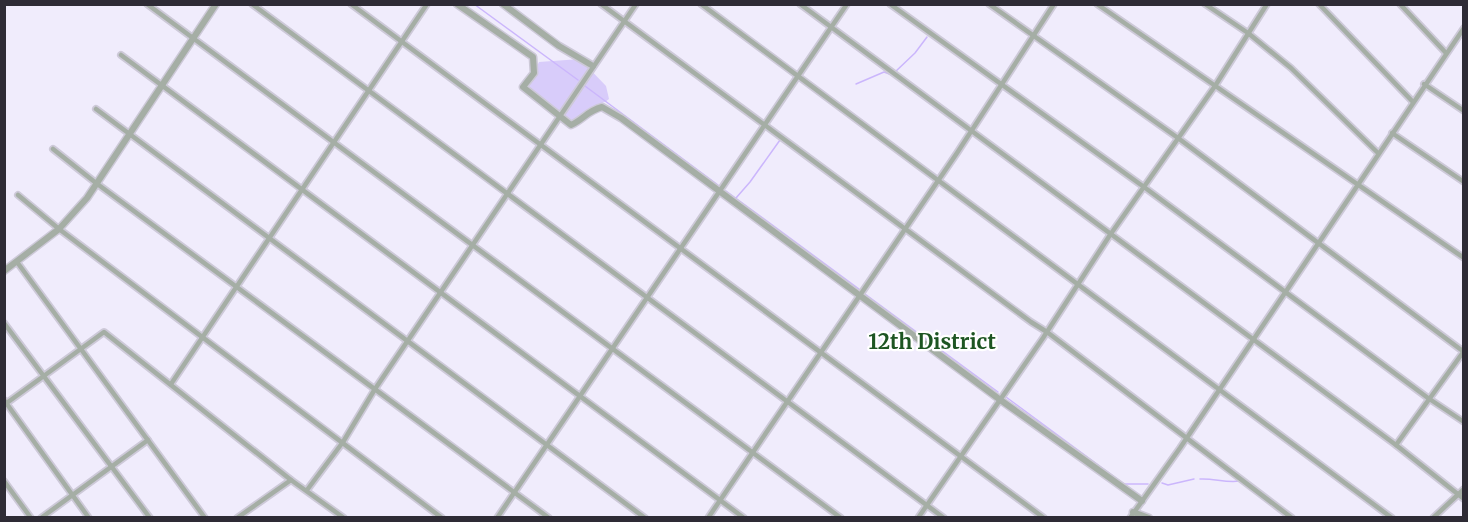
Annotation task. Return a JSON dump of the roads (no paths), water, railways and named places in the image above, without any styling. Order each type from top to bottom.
[{"type":"street","points":[[147,4],[841,518]]},
{"type":"street","points":[[4,271],[59,228],[87,198],[216,4]]},
{"type":"street","points":[[252,4],[944,518]]},
{"type":"street","points":[[351,4],[1044,518]]},
{"type":"street","points":[[171,384],[427,4]]},
{"type":"street","points":[[457,4],[533,57],[534,73],[523,87],[571,125],[580,121],[589,110],[602,106],[621,118],[999,399],[1142,501]]},
{"type":"street","points":[[503,4],[559,46],[593,66]]},
{"type":"street","points":[[601,4],[1047,332],[1292,518]]},
{"type":"street","points":[[307,490],[342,442],[375,389],[636,4]]},
{"type":"street","points":[[701,4],[1392,518]]},
{"type":"street","points":[[800,4],[1396,446],[1464,499]]},
{"type":"street","points":[[497,518],[847,4]]},
{"type":"street","points":[[890,4],[1002,83],[1428,398],[1464,422]]},
{"type":"street","points":[[989,4],[1178,138],[1463,351],[1396,446]]},
{"type":"street","points":[[708,518],[972,131],[1054,4]]},
{"type":"street","points":[[1097,4],[1464,258]]},
{"type":"street","points":[[1205,4],[1248,33],[1290,68],[1378,153]]},
{"type":"street","points":[[918,518],[1047,332],[1110,235],[1215,86],[1267,4]]},
{"type":"street","points":[[1319,4],[1413,102]]},
{"type":"street","points":[[1400,4],[1446,52]]},
{"type":"street","points":[[1149,518],[1132,515],[1464,28]]},
{"type":"street","points":[[1457,38],[1464,42]]},
{"type":"street","points":[[121,55],[744,518]]},
{"type":"street","points":[[1424,84],[1464,111]]},
{"type":"street","points":[[96,109],[645,518]]},
{"type":"street","points":[[1392,133],[1464,182]]},
{"type":"street","points":[[53,149],[549,518]]},
{"type":"street","points":[[18,195],[442,518]]},
{"type":"street","points":[[17,262],[205,518]]},
{"type":"street","points":[[4,323],[150,518]]},
{"type":"street","points":[[89,518],[5,403],[104,332],[291,480],[344,518]]},
{"type":"street","points":[[41,518],[148,440]]},
{"type":"street","points":[[237,518],[291,480]]},
{"type":"street","points":[[4,481],[31,518]]},
{"type":"street","points":[[1433,518],[1464,489]]},
{"type":"street","points":[[242,513],[248,518]]},
{"type":"waterway","points":[[474,4],[578,80]]},
{"type":"waterway","points":[[895,72],[915,53],[927,37]]},
{"type":"waterway","points":[[856,84],[884,72],[892,75]]},
{"type":"waterway","points":[[585,86],[718,185]]},
{"type":"waterway","points":[[736,198],[780,140]]},
{"type":"waterway","points":[[726,191],[859,289]]},
{"type":"waterway","points":[[865,294],[998,392]]},
{"type":"waterway","points":[[1006,397],[1124,484],[1148,484]]},
{"type":"waterway","points":[[1162,483],[1168,485],[1194,479]]},
{"type":"waterway","points":[[1200,479],[1239,481]]},
{"type":"waterway","points":[[1388,512],[1395,518]]},
{"type":"district","name":"12th District","points":[[932,342]]}]
